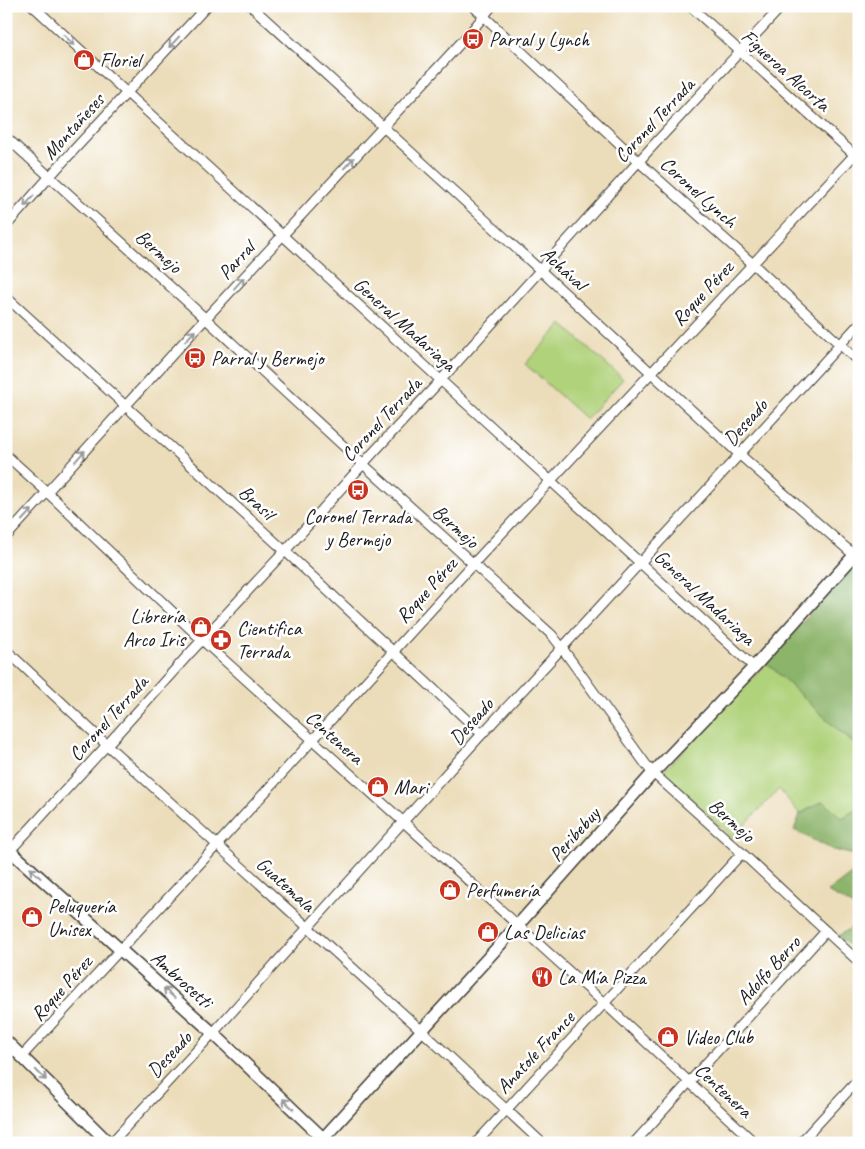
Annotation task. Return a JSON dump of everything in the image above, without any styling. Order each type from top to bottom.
[{"type":"street","name":"General Madariaga","points":[[33,6],[754,666]]},
{"type":"street","name":"Montañeses","points":[[6,226],[206,6]]},
{"type":"street","name":"Achával","points":[[251,6],[651,374],[740,454],[856,552]]},
{"type":"street","name":"Coronel Lynch","points":[[472,6],[639,162],[859,362]]},
{"type":"street","name":"Parral","points":[[6,537],[469,34],[492,6]]},
{"type":"street","name":"Figueroa Alcorta","points":[[690,6],[857,155]]},
{"type":"street","name":"Coronel Terrada","points":[[8,851],[285,551],[782,6]]},
{"type":"street","name":"Bermejo","points":[[6,137],[51,176],[363,464],[552,635],[653,773],[742,852],[859,962]]},
{"type":"street","name":"Roque Pérez","points":[[22,1056],[218,845],[473,564],[857,155]]},
{"type":"street","name":"Brasil","points":[[6,297],[285,551],[482,734]]},
{"type":"street","name":"Deseado","points":[[110,1143],[213,1033],[482,734],[859,324]]},
{"type":"street","name":"Centenera","points":[[6,455],[202,640],[604,1003],[754,1143]]},
{"type":"street","name":"Peribebuy","points":[[323,1141],[653,773],[754,666],[856,552]]},
{"type":"street","name":"Guatemala","points":[[6,650],[107,745],[421,1030],[542,1143]]},
{"type":"street","name":"Ambrosetti","points":[[8,851],[213,1033],[323,1141]]},
{"type":"street","name":"Anatole France","points":[[476,1143],[742,852]]},
{"type":"street","name":"Adolfo Berro","points":[[634,1143],[826,931]]},
{"type":"street","points":[[6,1041],[110,1143]]},
{"type":"street","points":[[800,1143],[859,1079]]},
{"type":"green space","points":[[562,324],[623,379],[586,419],[525,364]]},
{"type":"green space","points":[[859,557],[859,748],[767,663]]},
{"type":"green space","points":[[767,663],[859,748],[859,808],[842,818],[823,801],[800,814],[779,789],[732,838],[663,772]]},
{"type":"green space","points":[[823,801],[842,818],[859,808],[859,856],[833,850],[794,830],[800,814]]},
{"type":"green space","points":[[854,872],[859,875],[859,909],[827,892]]},
{"type":"green space","points":[[859,923],[859,954],[838,936]]},
{"type":"place","name":"Parral y Lynch","points":[[473,39]]},
{"type":"place","name":"Floriel","points":[[84,60]]},
{"type":"place","name":"Parral y Bermejo","points":[[195,358]]},
{"type":"place","name":"Coronel Terrada y Bermejo","points":[[358,490]]},
{"type":"place","name":"Librería Arco Iris","points":[[201,627]]},
{"type":"place","name":"Cientifica Terrada","points":[[221,640]]},
{"type":"place","name":"Mari","points":[[378,787]]},
{"type":"place","name":"Perfumería","points":[[450,890]]},
{"type":"place","name":"Peluquería Unisex","points":[[32,917]]},
{"type":"place","name":"Las Delicias","points":[[488,932]]},
{"type":"place","name":"La Mía Pizza","points":[[542,977]]},
{"type":"place","name":"Video Club","points":[[668,1037]]}]
